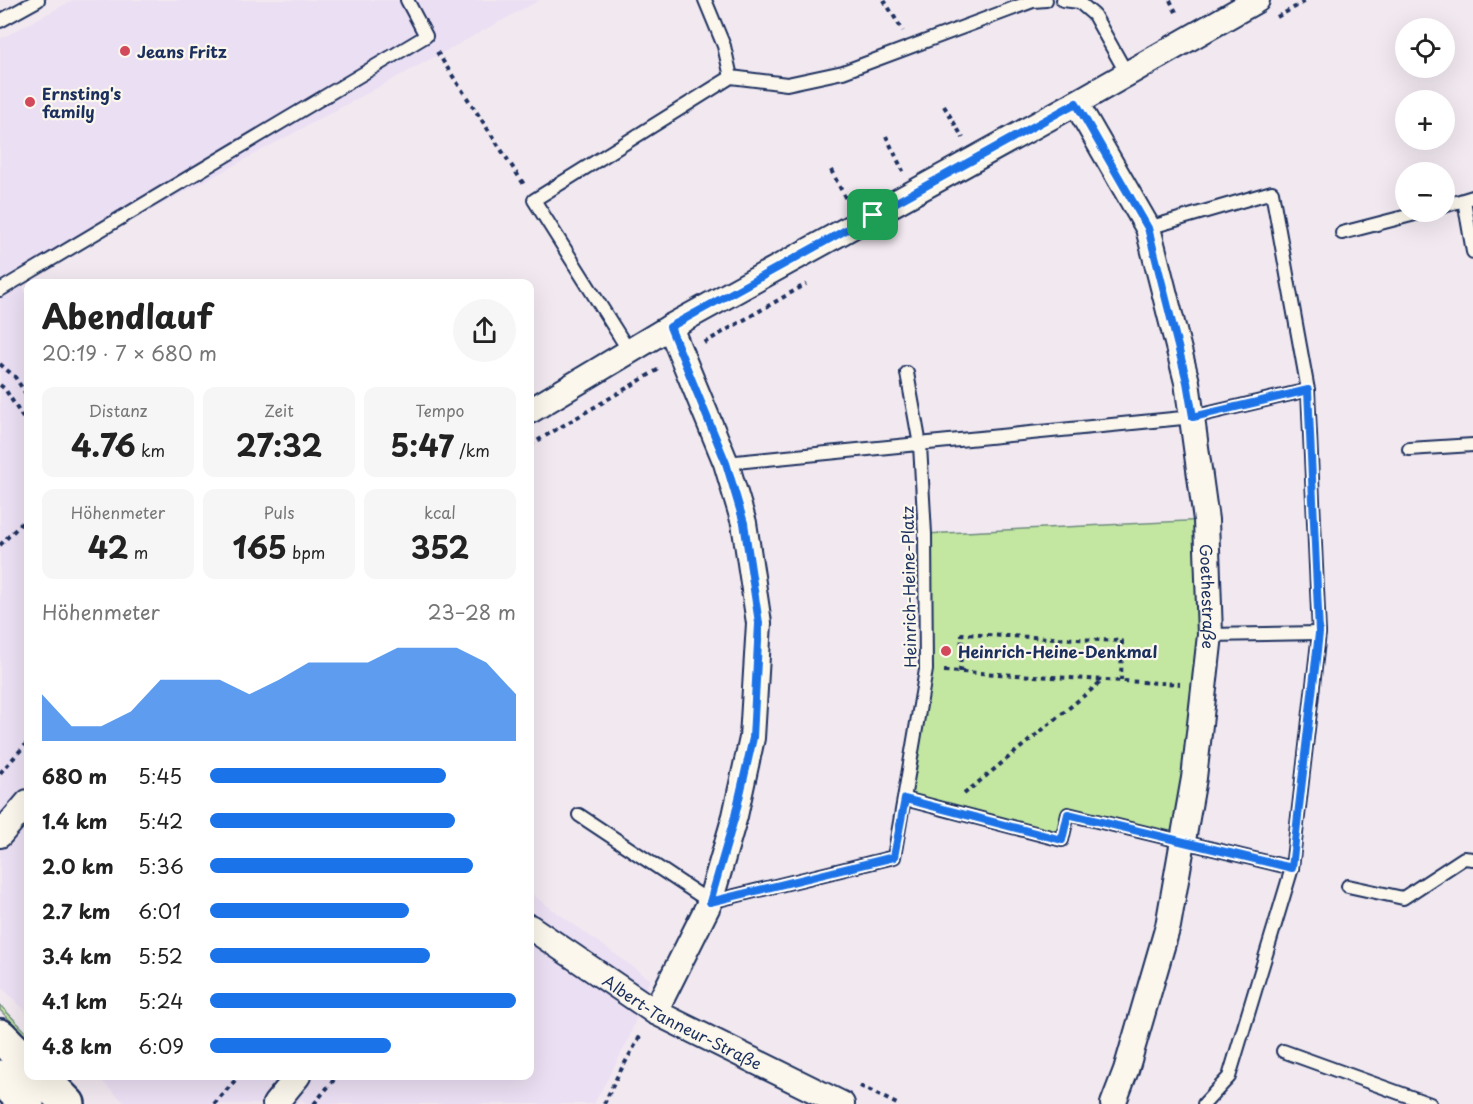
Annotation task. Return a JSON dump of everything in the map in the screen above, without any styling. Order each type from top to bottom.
[{"type":"main road","points":[[0,1036],[24,1060]]},
{"type":"main road","points":[[0,1077],[27,1104]]},
{"type":"main road","points":[[44,1080],[68,1104]]},
{"type":"street","points":[[534,409],[670,327],[1076,103],[1257,0]]},
{"type":"street","name":"Goethestraße","points":[[1076,103],[1148,228],[1187,382],[1206,520],[1210,635],[1194,778],[1168,926],[1117,1103]]},
{"type":"street","points":[[655,1012],[710,902],[735,816],[753,738],[759,623],[744,523],[726,463],[670,327]]},
{"type":"street","points":[[0,835],[24,807]]},
{"type":"street","name":"Albert-Tanneur-Straße","points":[[534,930],[655,1012],[842,1104]]},
{"type":"street","points":[[275,1104],[295,1080]]},
{"type":"lane","points":[[0,21],[38,0]]},
{"type":"lane","points":[[0,290],[426,36],[407,0]]},
{"type":"lane","points":[[705,0],[724,46],[732,77]]},
{"type":"lane","points":[[629,351],[534,200],[732,77],[787,84],[843,72],[1033,1],[1046,0]]},
{"type":"lane","points":[[1063,0],[1080,1],[1094,15],[1127,74]]},
{"type":"lane","points":[[1148,228],[1272,192],[1308,390],[1319,633],[1292,868],[1229,1077],[1204,1104]]},
{"type":"lane","points":[[1469,199],[1473,252]]},
{"type":"lane","points":[[1342,233],[1395,219]]},
{"type":"lane","name":"Heinrich-Heine-Platz","points":[[710,902],[894,857],[926,670],[926,534],[920,445],[908,373]]},
{"type":"lane","points":[[726,463],[1193,417],[1308,390]]},
{"type":"lane","points":[[1409,449],[1473,445]]},
{"type":"lane","points":[[1210,635],[1319,633]]},
{"type":"lane","points":[[905,799],[1062,840],[1068,814],[1292,868]]},
{"type":"lane","points":[[579,815],[710,902]]},
{"type":"lane","points":[[1348,886],[1403,898],[1464,858],[1473,859]]},
{"type":"lane","points":[[1283,1051],[1430,1104]]},
{"type":"path","points":[[884,0],[912,47]]},
{"type":"path","points":[[1170,0],[1178,16]]},
{"type":"path","points":[[426,36],[534,200]]},
{"type":"path","points":[[944,106],[963,138]]},
{"type":"path","points":[[886,136],[903,171]]},
{"type":"path","points":[[831,170],[847,202]]},
{"type":"path","points":[[534,443],[682,356]]},
{"type":"path","points":[[0,364],[15,377],[24,391]]},
{"type":"path","points":[[0,385],[24,420]]},
{"type":"path","points":[[0,545],[24,521]]},
{"type":"path","points":[[960,672],[962,634],[1122,641],[1121,681]]},
{"type":"path","points":[[943,671],[1204,686]]},
{"type":"path","points":[[945,810],[1102,680]]},
{"type":"path","points":[[0,773],[24,746]]},
{"type":"path","points":[[604,1104],[655,1012]]},
{"type":"path","points":[[214,1104],[235,1080]]},
{"type":"path","points":[[314,1104],[334,1080]]},
{"type":"shaded area","points":[[73,0],[540,0],[20,281],[24,289],[24,1009],[0,986],[0,39]]},
{"type":"shaded area","points":[[534,896],[650,979],[628,1041],[594,1104],[307,1104],[301,1099],[296,1104],[126,1104],[100,1080],[534,1080]]},
{"type":"green space","points":[[1206,520],[1210,635],[1183,842],[1069,814],[1062,840],[905,799],[926,670],[925,534]]},
{"type":"green space","points":[[0,1005],[24,1030],[24,1035],[0,1010]]},
{"type":"place","name":"Jeans Fritz","points":[[125,51]]},
{"type":"place","name":"Ernsting's family","points":[[30,102]]},
{"type":"place","name":"Heinrich-Heine-Denkmal","points":[[946,651]]},
{"type":"route","points":[[1076,103],[1148,228],[1187,382],[1193,417],[1308,390],[1319,633],[1292,868],[1068,814],[1062,840],[905,799],[894,857],[710,902],[735,816],[753,738],[759,623],[744,523],[726,463],[670,327],[873,215],[1076,103]]}]
